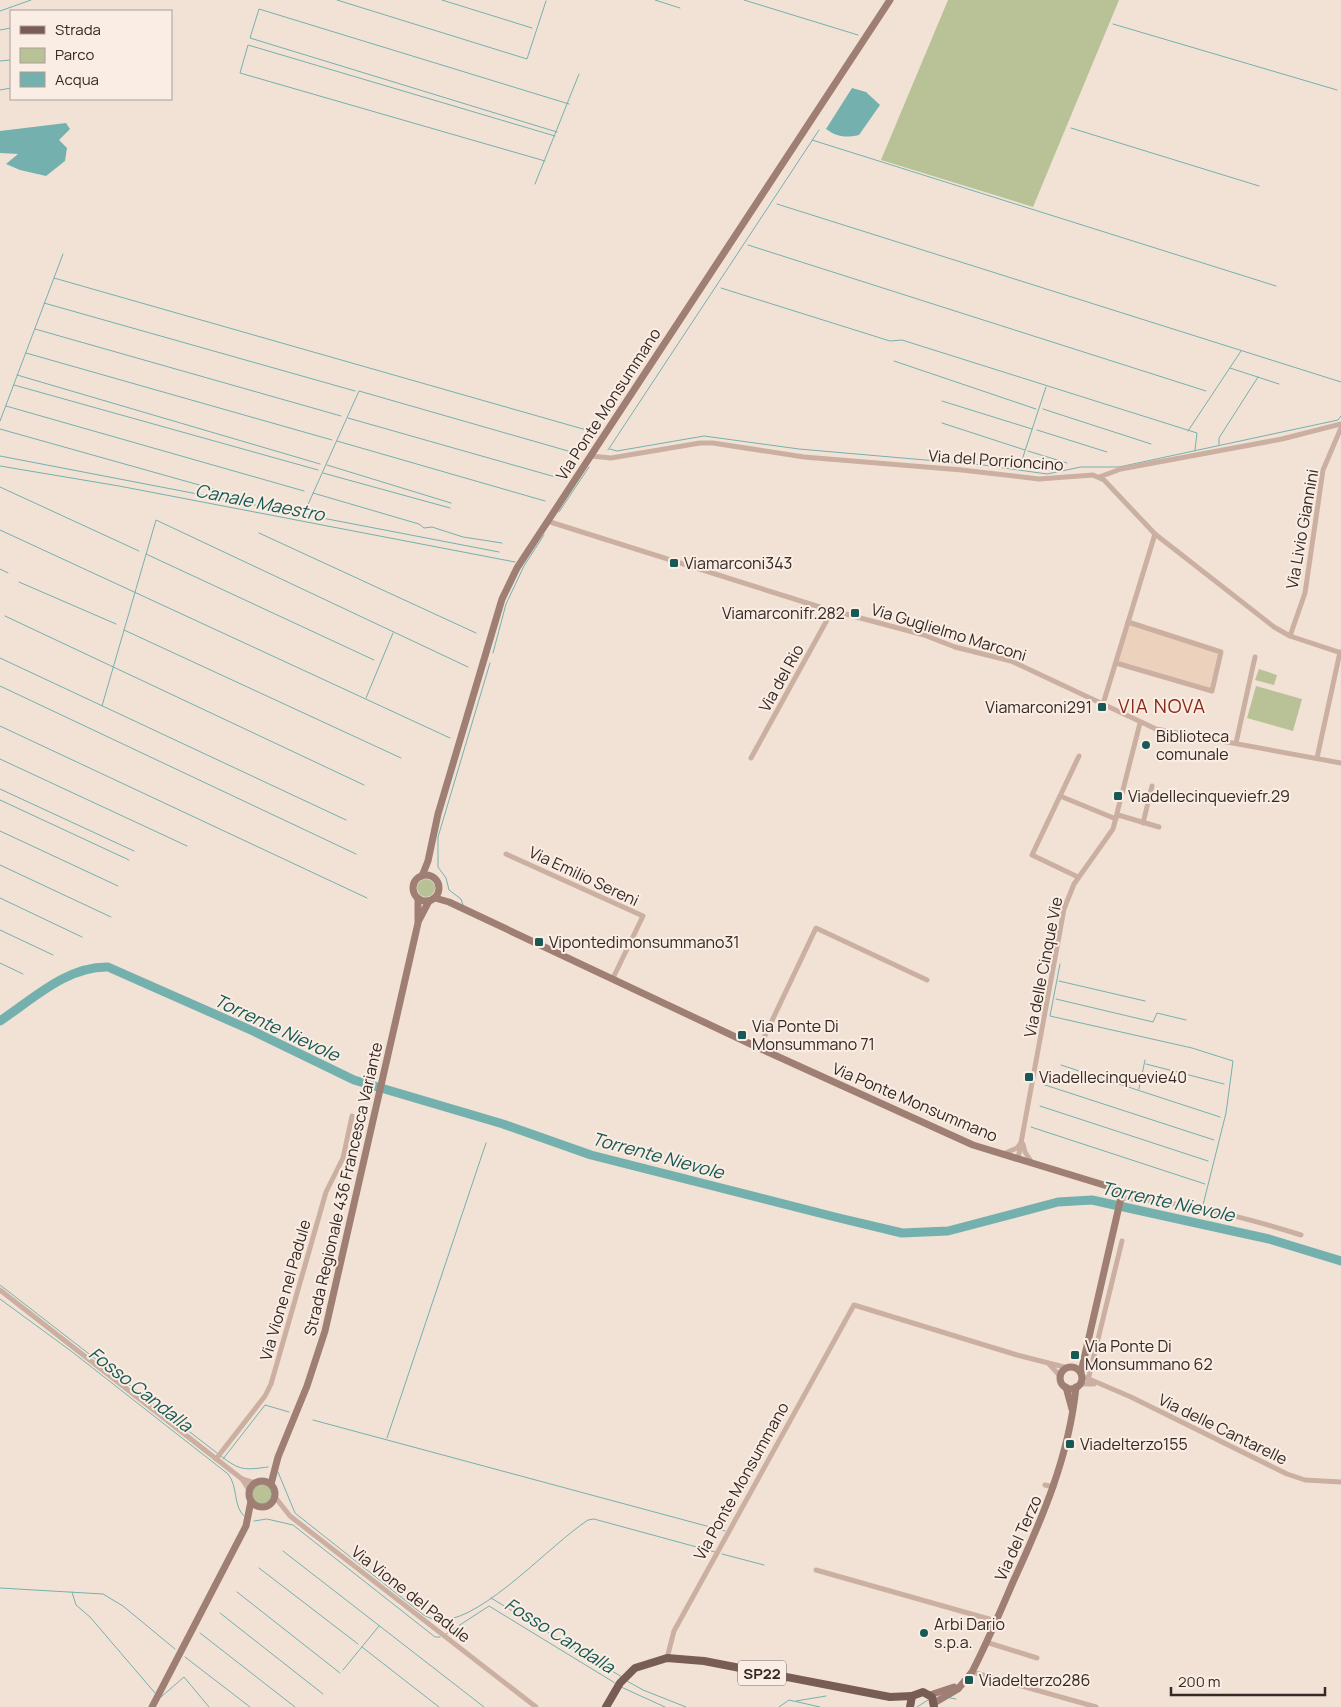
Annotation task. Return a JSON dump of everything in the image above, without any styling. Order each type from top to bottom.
[{"type":"main road","name":"Via Ponte Monsummano","points":[[428,861],[438,814],[502,599],[517,568],[890,0]]},
{"type":"main road","points":[[422,876],[428,861]]},
{"type":"main road","points":[[428,861],[431,876]]},
{"type":"main road","points":[[418,922],[418,899],[413,887],[416,879],[422,876],[431,876],[436,880],[439,890],[449,902]]},
{"type":"main road","points":[[418,922],[439,890]]},
{"type":"main road","points":[[418,899],[432,899]]},
{"type":"main road","name":"Via Ponte Monsummano","points":[[432,899],[449,902],[759,1048],[973,1145],[1117,1189],[1120,1200]]},
{"type":"main road","name":"Strada Regionale 436 Francesca Variante","points":[[278,1457],[308,1386],[325,1331],[418,922]]},
{"type":"main road","points":[[1073,1410],[1066,1387],[1061,1378],[1062,1372],[1070,1368],[1086,1350],[1120,1200]]},
{"type":"main road","name":"Via del Terzo","points":[[967,1679],[996,1621],[1055,1487],[1081,1380],[1086,1350]]},
{"type":"main road","points":[[1066,1387],[1081,1380],[1070,1368]]},
{"type":"main road","points":[[246,1526],[251,1501],[249,1490],[259,1482],[278,1457]]},
{"type":"main road","points":[[271,1484],[278,1457]]},
{"type":"main road","points":[[152,1707],[246,1526],[262,1507],[270,1504],[275,1497],[275,1490],[271,1484],[259,1482]]},
{"type":"main road","points":[[251,1501],[262,1507]]},
{"type":"main road","name":"SP22","points":[[607,1704],[620,1682],[635,1668],[667,1658],[704,1661],[890,1697],[910,1706],[912,1696]]},
{"type":"main road","points":[[967,1679],[958,1689],[934,1705],[930,1695],[956,1686],[967,1679]]},
{"type":"main road","name":"SP22","points":[[890,1697],[912,1696],[922,1692],[930,1695]]},
{"type":"street","points":[[1317,758],[1340,652],[1290,636],[1266,621],[1154,534],[1099,477],[1121,469],[1282,439],[1341,424]]},
{"type":"street","name":"Via Livio Giannini","points":[[1290,636],[1305,593],[1323,470],[1341,428]]},
{"type":"street","name":"Via del Porrioncino","points":[[591,456],[611,458],[684,445],[713,443],[804,457],[962,470],[1039,479],[1093,475],[1099,477]]},
{"type":"street","name":"Via Guglielmo Marconi","points":[[547,520],[832,611],[924,635],[955,647],[1011,661],[1140,723],[1173,733],[1341,763]]},
{"type":"street","points":[[1103,704],[1154,534]]},
{"type":"street","name":"Via del Rio","points":[[752,758],[832,611]]},
{"type":"street","points":[[1116,663],[1212,692],[1221,652],[1128,622]]},
{"type":"street","points":[[1236,743],[1256,657]]},
{"type":"street","name":"Via delle Cinque Vie","points":[[1018,1159],[1061,925],[1069,895],[1078,877],[1113,829],[1140,723]]},
{"type":"street","points":[[1078,877],[1032,855],[1079,756]]},
{"type":"street","points":[[1143,823],[1152,786]]},
{"type":"street","points":[[1060,796],[1117,817],[1158,827]]},
{"type":"street","name":"Via Emilio Sereni","points":[[506,854],[643,916],[613,978]]},
{"type":"street","points":[[759,1048],[816,928],[926,980]]},
{"type":"street","name":"Via Vione nel Padule","points":[[216,1459],[265,1396],[271,1384],[326,1192],[343,1158],[352,1116]]},
{"type":"street","points":[[1002,1154],[1017,1148],[1022,1141]]},
{"type":"street","points":[[1022,1141],[1025,1152],[1033,1164]]},
{"type":"street","points":[[1120,1200],[1192,1205],[1250,1218],[1301,1234]]},
{"type":"street","points":[[1081,1380],[1095,1350],[1122,1241]]},
{"type":"street","points":[[0,1290],[242,1479],[249,1490]]},
{"type":"street","name":"Via Ponte Monsummano","points":[[667,1658],[672,1635],[854,1305],[1048,1364],[1070,1368]]},
{"type":"street","points":[[1086,1350],[1095,1350]]},
{"type":"street","points":[[1048,1364],[1061,1378]]},
{"type":"street","name":"Via delle Cantarelle","points":[[1081,1380],[1097,1384]]},
{"type":"street","name":"Via delle Cantarelle","points":[[1081,1380],[1097,1384],[1131,1398],[1287,1474],[1305,1480],[1341,1482]]},
{"type":"street","points":[[242,1479],[259,1482]]},
{"type":"street","points":[[1045,1484],[1055,1487]]},
{"type":"street","name":"Via Vione del Padule","points":[[275,1497],[290,1516],[536,1707]]},
{"type":"street","points":[[816,1570],[996,1621]]},
{"type":"street","points":[[986,1642],[1037,1658]]},
{"type":"street","points":[[972,1672],[1096,1707]]},
{"type":"green space","points":[[948,0],[1119,0],[1033,207],[881,160]]},
{"type":"green space","points":[[1259,669],[1277,675],[1274,685],[1255,680]]},
{"type":"green space","points":[[1256,686],[1302,699],[1293,731],[1247,718]]},
{"type":"green space","points":[[422,879],[430,879],[435,884],[433,895],[422,897],[417,892],[417,884]]},
{"type":"green space","points":[[262,1484],[269,1487],[272,1494],[269,1501],[262,1504],[255,1501],[252,1494],[255,1487]]},
{"type":"shaded area","points":[[1128,622],[1221,652],[1212,691],[1116,663]]},
{"type":"water","points":[[852,88],[866,92],[880,105],[859,135],[845,137],[834,134],[826,129]]},
{"type":"water","points":[[66,123],[70,129],[59,140],[67,148],[65,161],[46,176],[20,170],[6,164],[18,154],[0,153],[0,131]]},
{"type":"waterway","points":[[0,11],[31,0]]},
{"type":"waterway","points":[[337,0],[527,59],[546,1]]},
{"type":"waterway","points":[[442,0],[532,28]]},
{"type":"waterway","points":[[655,0],[680,8]]},
{"type":"waterway","points":[[744,0],[858,35]]},
{"type":"waterway","points":[[557,132],[250,38],[259,9],[569,104]]},
{"type":"waterway","points":[[1113,24],[1337,90]]},
{"type":"waterway","points":[[0,30],[10,28]]},
{"type":"waterway","points":[[545,161],[240,73],[248,45],[555,136]]},
{"type":"waterway","points":[[0,61],[10,60]]},
{"type":"waterway","points":[[535,184],[579,74]]},
{"type":"waterway","points":[[0,90],[10,88]]},
{"type":"waterway","points":[[1071,128],[1259,186]]},
{"type":"waterway","points":[[608,450],[819,130]]},
{"type":"waterway","points":[[812,140],[1276,286]]},
{"type":"waterway","points":[[777,204],[1341,382]]},
{"type":"waterway","points":[[748,245],[1206,391]]},
{"type":"waterway","points":[[0,421],[63,254]]},
{"type":"waterway","points":[[54,278],[590,431]]},
{"type":"waterway","points":[[721,288],[890,341],[902,340],[1197,433],[1195,450]]},
{"type":"waterway","points":[[44,303],[355,391]]},
{"type":"waterway","points":[[35,329],[341,416]]},
{"type":"waterway","points":[[1188,431],[1241,351]]},
{"type":"waterway","points":[[26,353],[332,440]]},
{"type":"waterway","points":[[894,361],[1036,409]]},
{"type":"waterway","points":[[1230,368],[1279,384]]},
{"type":"waterway","points":[[17,375],[320,464]]},
{"type":"waterway","points":[[1219,445],[1219,438],[1258,377]]},
{"type":"waterway","points":[[14,385],[318,470]]},
{"type":"waterway","points":[[1015,469],[1021,463],[1046,387]]},
{"type":"waterway","points":[[306,509],[359,391],[575,453]]},
{"type":"waterway","points":[[942,401],[1032,429]]},
{"type":"waterway","points":[[6,406],[304,491]]},
{"type":"waterway","points":[[1043,409],[1151,444]]},
{"type":"waterway","points":[[610,449],[617,451],[704,436],[799,449],[983,465],[1047,474],[1081,467],[1119,467],[1338,420],[1341,416]]},
{"type":"waterway","points":[[348,418],[559,478]]},
{"type":"waterway","points":[[942,423],[1025,450]]},
{"type":"waterway","points":[[0,429],[242,497]]},
{"type":"waterway","points":[[1037,430],[1107,452]]},
{"type":"waterway","points":[[337,441],[545,501]]},
{"type":"waterway","points":[[1028,451],[1067,463]]},
{"type":"waterway","points":[[0,456],[499,552]]},
{"type":"waterway","points":[[327,465],[451,503]]},
{"type":"waterway","name":"Canale Maestro","points":[[0,466],[119,486],[515,562]]},
{"type":"waterway","points":[[559,512],[589,467]]},
{"type":"waterway","points":[[323,473],[450,508]]},
{"type":"waterway","points":[[0,487],[139,551]]},
{"type":"waterway","points":[[313,493],[419,524],[424,528],[432,527],[463,537],[502,543]]},
{"type":"waterway","points":[[102,706],[156,520],[468,667]]},
{"type":"waterway","points":[[0,530],[450,738]]},
{"type":"waterway","points":[[259,533],[476,633]]},
{"type":"waterway","points":[[493,653],[506,604],[524,566],[544,535]]},
{"type":"waterway","points":[[146,554],[374,660]]},
{"type":"waterway","points":[[0,569],[8,573]]},
{"type":"waterway","points":[[19,582],[116,624]]},
{"type":"waterway","points":[[5,616],[364,785]]},
{"type":"waterway","points":[[124,630],[401,758]]},
{"type":"waterway","points":[[366,698],[393,633]]},
{"type":"waterway","points":[[0,658],[346,820]]},
{"type":"waterway","points":[[463,905],[461,899],[449,890],[446,878],[438,867],[438,837],[490,663]]},
{"type":"waterway","points":[[0,686],[356,854]]},
{"type":"waterway","points":[[0,726],[367,898]]},
{"type":"waterway","points":[[0,759],[187,846]]},
{"type":"waterway","points":[[0,789],[134,851]]},
{"type":"waterway","points":[[0,800],[129,860]]},
{"type":"waterway","points":[[0,831],[118,886]]},
{"type":"waterway","points":[[0,865],[111,917]]},
{"type":"waterway","points":[[0,898],[82,937]]},
{"type":"waterway","points":[[0,930],[53,955]]},
{"type":"waterway","points":[[0,963],[23,974]]},
{"type":"waterway","points":[[1060,964],[1050,1016],[1192,1048],[1233,1061],[1226,1113],[1203,1205]]},
{"type":"waterway","name":"Torrente Nievole","points":[[0,1021],[51,985],[78,972],[108,967],[253,1031],[354,1080],[503,1124],[591,1155],[902,1233],[948,1231],[1058,1202],[1092,1200],[1269,1239],[1341,1261]]},
{"type":"waterway","points":[[1059,981],[1145,1001]]},
{"type":"waterway","points":[[1056,999],[1153,1022],[1157,1013],[1186,1020]]},
{"type":"waterway","points":[[1139,1089],[1145,1060]]},
{"type":"waterway","points":[[1146,1064],[1224,1084]]},
{"type":"waterway","points":[[1061,1065],[1220,1117]]},
{"type":"waterway","points":[[1042,1084],[1214,1140]]},
{"type":"waterway","points":[[1040,1106],[1208,1161]]},
{"type":"waterway","points":[[1031,1127],[1205,1184]]},
{"type":"waterway","points":[[387,1438],[486,1143]]},
{"type":"waterway","points":[[0,1285],[217,1453]]},
{"type":"waterway","name":"Fosso Candalla","points":[[0,1299],[71,1351],[228,1474],[233,1484],[238,1507],[244,1516]]},
{"type":"waterway","points":[[223,1459],[265,1405],[289,1412]]},
{"type":"waterway","points":[[313,1420],[725,1531]]},
{"type":"waterway","points":[[221,1456],[238,1467],[254,1469],[268,1467]]},
{"type":"waterway","points":[[278,1472],[295,1513],[425,1616],[435,1620]]},
{"type":"waterway","name":"Fosso Candalla","points":[[254,1521],[267,1519],[293,1525],[435,1637],[440,1637]]},
{"type":"waterway","points":[[443,1620],[460,1616],[498,1594],[588,1520],[594,1519],[715,1552]]},
{"type":"waterway","points":[[283,1551],[484,1707]]},
{"type":"waterway","points":[[722,1554],[764,1565]]},
{"type":"waterway","points":[[259,1568],[358,1644]]},
{"type":"waterway","points":[[0,1588],[103,1594],[123,1606],[175,1649]]},
{"type":"waterway","points":[[72,1592],[76,1605],[90,1617],[155,1693]]},
{"type":"waterway","points":[[237,1592],[340,1673]]},
{"type":"waterway","points":[[491,1598],[622,1677]]},
{"type":"waterway","name":"Fosso Candalla","points":[[446,1634],[489,1606],[615,1683]]},
{"type":"waterway","points":[[220,1613],[323,1694]]},
{"type":"waterway","points":[[343,1670],[379,1626]]},
{"type":"waterway","points":[[200,1633],[295,1707]]},
{"type":"waterway","points":[[362,1647],[439,1707]]},
{"type":"waterway","points":[[185,1657],[250,1707]]},
{"type":"waterway","points":[[161,1697],[184,1677],[209,1707]]},
{"type":"waterway","points":[[627,1681],[643,1690],[686,1707]]},
{"type":"waterway","name":"Fosso Candalla","points":[[621,1687],[665,1707]]},
{"type":"waterway","points":[[796,1701],[826,1696]]},
{"type":"waterway","points":[[950,1698],[956,1699]]},
{"type":"waterway","points":[[779,1707],[789,1700],[820,1707]]},
{"type":"waterway","points":[[917,1707],[928,1700]]},
{"type":"place","name":"Viamarconi343","points":[[674,563]]},
{"type":"place","name":"Viamarconifr.282","points":[[855,613]]},
{"type":"place","name":"Viamarconi291","points":[[1102,707]]},
{"type":"place","name":"Biblioteca comunale","points":[[1146,745]]},
{"type":"place","name":"Viadellecinqueviefr.29","points":[[1118,796]]},
{"type":"place","name":"Vipontedimonsummano31","points":[[539,942]]},
{"type":"place","name":"Via Ponte Di Monsummano 71","points":[[742,1035]]},
{"type":"place","name":"Viadellecinquevie40","points":[[1029,1077]]},
{"type":"place","name":"Via Ponte Di Monsummano 62","points":[[1075,1355]]},
{"type":"place","name":"Viadelterzo155","points":[[1070,1444]]},
{"type":"place","name":"Arbi Dario s.p.a.","points":[[924,1633]]},
{"type":"place","name":"Viadelterzo286","points":[[969,1680]]},
{"type":"district","name":"VIA NOVA","points":[[1162,706]]}]
